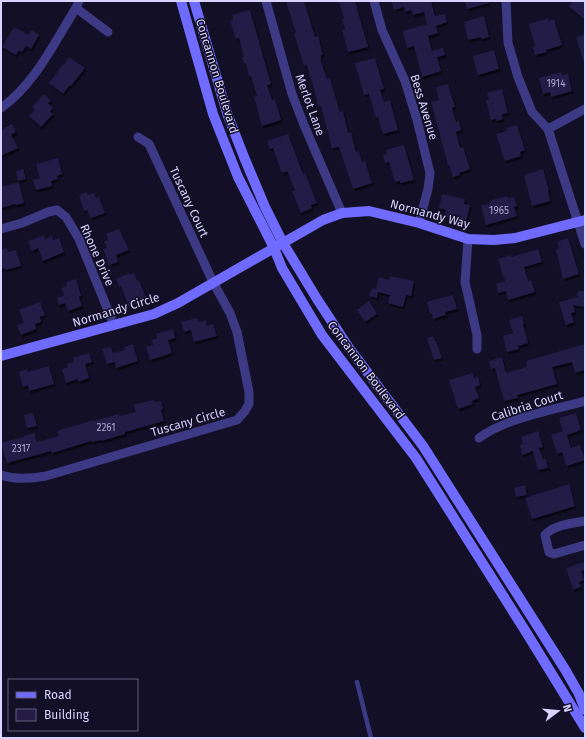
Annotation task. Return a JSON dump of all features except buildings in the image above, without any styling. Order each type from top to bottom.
[{"type":"main road","name":"Concannon Boulevard","points":[[181,1],[213,114],[238,177],[279,246],[349,348],[423,446],[566,671],[579,694],[585,710]]},
{"type":"main road","name":"Concannon Boulevard","points":[[194,1],[228,116],[279,246],[282,268],[322,335],[367,396],[416,458],[522,625],[585,728]]},
{"type":"main road","name":"Normandy Way","points":[[279,246],[323,220],[342,213],[369,211],[419,223],[468,239],[494,240],[515,238],[582,221]]},
{"type":"main road","name":"Normandy Circle","points":[[1,356],[154,314],[178,303],[279,246]]},
{"type":"street","name":"Merlot Lane","points":[[266,1],[292,94],[342,213]]},
{"type":"street","name":"Bess Avenue","points":[[374,1],[382,30],[407,88],[417,120],[430,173],[428,189],[419,223]]},
{"type":"street","points":[[506,1],[508,43],[518,77],[532,112],[548,129],[582,221],[585,244]]},
{"type":"street","points":[[1,108],[15,99],[32,78],[78,4],[108,32]]},
{"type":"street","points":[[548,129],[585,109]]},
{"type":"street","name":"Tuscany Court","points":[[138,137],[149,144],[213,282]]},
{"type":"street","name":"Rhone Drive","points":[[1,229],[57,210],[66,217],[79,239],[114,325]]},
{"type":"street","points":[[468,239],[465,282],[477,335],[477,349]]},
{"type":"street","name":"Tuscany Circle","points":[[1,475],[11,478],[31,479],[46,476],[237,420],[245,411],[248,404],[249,392],[237,332],[230,313],[213,282]]},
{"type":"street","name":"Calibria Court","points":[[479,438],[507,423],[585,401]]},
{"type":"street","points":[[585,521],[572,523],[548,532],[545,535],[549,552],[554,554],[585,545]]},
{"type":"lane","points":[[357,682],[371,738]]}]
